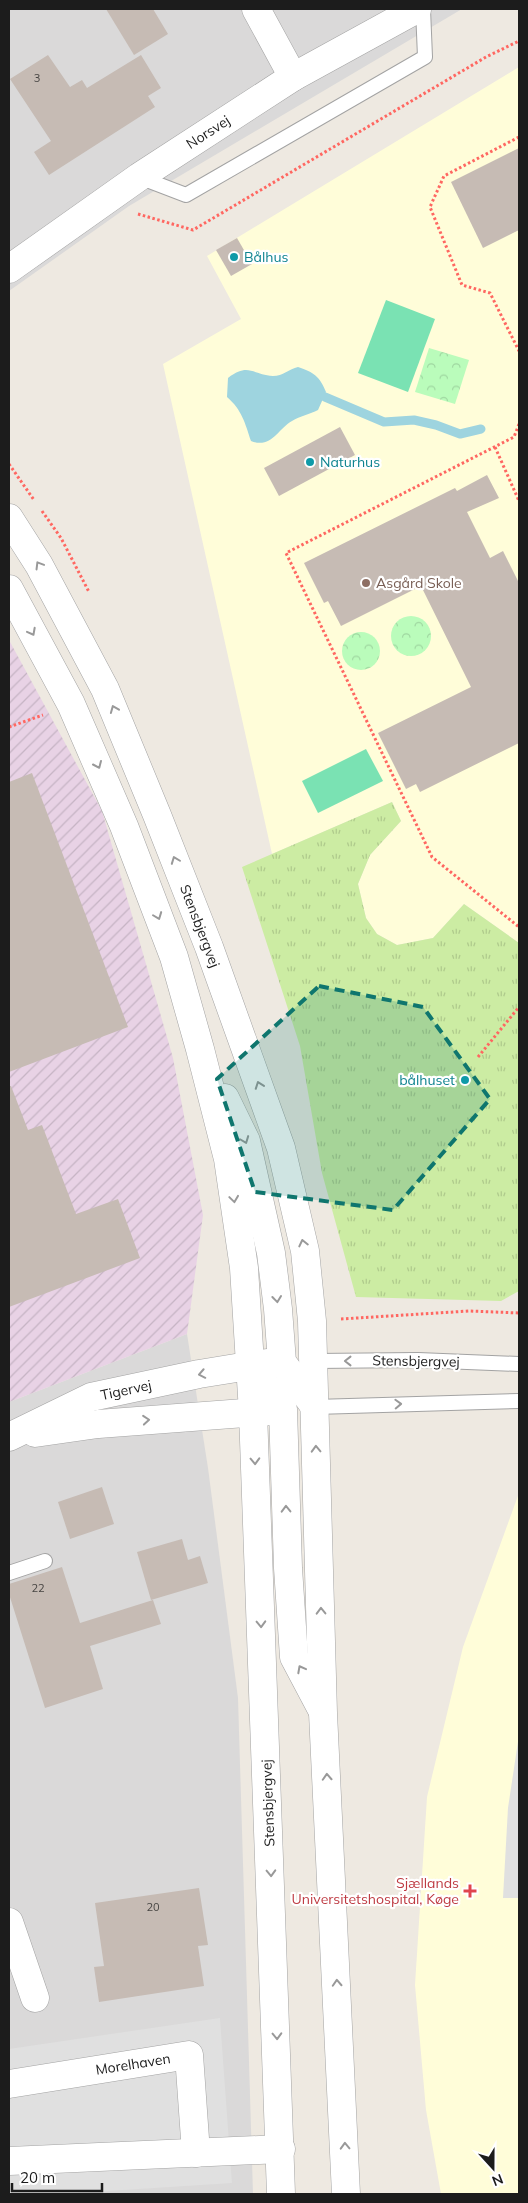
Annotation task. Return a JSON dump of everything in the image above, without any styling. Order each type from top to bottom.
[{"type":"street","points":[[256,9],[293,77]]},
{"type":"street","name":"Norsvej","points":[[9,269],[139,176],[293,77],[417,9]]},
{"type":"street","name":"Stensbjergvej","points":[[9,518],[39,565],[105,689],[209,947],[281,1148],[305,1251],[314,1361],[323,1713],[346,2194]]},
{"type":"street","name":"Stensbjergvej","points":[[9,590],[71,704],[124,826],[174,957],[228,1160],[244,1268],[253,1412],[281,2149],[281,2194]]},
{"type":"street","name":"Stensbjergvej","points":[[200,1049],[246,1141],[272,1253],[282,1362]]},
{"type":"street","name":"Stensbjergvej","points":[[250,1365],[314,1361]]},
{"type":"street","points":[[282,1362],[315,1407]]},
{"type":"street","points":[[250,1365],[283,1409]]},
{"type":"street","name":"Tigervej","points":[[9,1437],[91,1397],[250,1365]]},
{"type":"street","points":[[253,1412],[315,1407]]},
{"type":"street","name":"Stensbjergvej","points":[[283,1409],[288,1568],[294,1657],[323,1713]]},
{"type":"street","name":"Tigervej","points":[[9,1437],[98,1424],[253,1412]]},
{"type":"street","points":[[9,1922],[35,1998]]},
{"type":"street","name":"Morelhaven","points":[[9,2084],[189,2055],[196,2153]]},
{"type":"street","points":[[9,2161],[281,2149]]},
{"type":"lane","points":[[139,176],[186,195],[425,57],[423,9]]},
{"type":"lane","name":"Stensbjergvej","points":[[314,1361],[418,1360],[519,1364]]},
{"type":"lane","points":[[315,1407],[519,1401]]},
{"type":"lane","points":[[9,1573],[45,1561]]},
{"type":"path","points":[[519,137],[444,176],[430,206],[462,285],[490,293],[519,351]]},
{"type":"path","points":[[519,424],[514,437],[286,553],[432,857],[519,927]]},
{"type":"path","points":[[495,447],[519,502]]},
{"type":"path","points":[[478,1057],[519,1007]]},
{"type":"path","points":[[312,1321],[469,1311],[519,1313]]},
{"type":"highlighted area","points":[[319,986],[423,1007],[490,1099],[393,1210],[255,1192],[217,1079]]},
{"type":"shaded area","points":[[9,9],[462,9],[129,206],[9,291]]},
{"type":"shaded area","name":"Asgård Skole","points":[[519,67],[519,943],[464,904],[433,938],[397,945],[377,934],[366,918],[358,884],[370,855],[401,821],[392,802],[272,854],[163,364],[241,319],[207,256]]},
{"type":"shaded area","points":[[9,640],[102,811],[173,1058],[203,1215],[187,1334],[9,1402]]},
{"type":"shaded area","points":[[187,1334],[208,1468],[238,1698],[253,2194],[9,2194],[9,1402]]},
{"type":"shaded area","name":"Sjællands Universitetshospital, Køge","points":[[519,1493],[519,2194],[441,2194],[426,2110],[415,1985],[427,1797],[463,1647]]},
{"type":"shaded area","points":[[519,1735],[519,1898],[503,1898],[508,1808]]},
{"type":"shaded area","points":[[220,2018],[232,2183],[60,2194],[9,2194],[9,2049]]},
{"type":"green space","points":[[386,300],[435,319],[408,392],[358,373]]},
{"type":"green space","points":[[429,348],[469,360],[455,404],[415,392]]},
{"type":"green space","points":[[415,616],[422,619],[428,625],[431,636],[430,644],[422,653],[415,656],[407,656],[400,653],[392,644],[391,632],[394,625],[403,617]]},
{"type":"green space","points":[[361,632],[375,637],[380,651],[375,665],[361,670],[347,665],[342,651],[347,637]]},
{"type":"green space","points":[[366,749],[383,781],[318,813],[302,781]]},
{"type":"green space","points":[[392,802],[401,821],[370,855],[358,884],[366,918],[377,934],[397,945],[433,938],[464,904],[519,943],[519,1291],[501,1301],[356,1297],[322,1173],[300,1046],[242,867]]},
{"type":"water","points":[[298,367],[316,376],[324,387],[326,392],[318,410],[287,424],[269,440],[258,443],[251,441],[240,412],[227,397],[228,378],[235,373],[246,370],[277,376]]},
{"type":"building","points":[[106,9],[153,9],[168,34],[134,55]]},
{"type":"building","points":[[48,55],[70,87],[82,80],[87,88],[141,55],[161,88],[148,96],[155,107],[49,175],[34,152],[51,141],[10,79]]},
{"type":"building","points":[[519,148],[519,230],[483,248],[451,182]]},
{"type":"building","name":"Bålhus","points":[[237,238],[252,264],[231,276],[216,250]]},
{"type":"building","name":"Naturhus","points":[[340,427],[355,455],[279,496],[264,468]]},
{"type":"building","points":[[487,475],[499,498],[467,512],[490,558],[503,551],[519,583],[519,743],[420,792],[416,784],[406,789],[378,733],[471,687],[421,586],[341,626],[328,601],[324,603],[304,563],[455,488],[457,491]]},
{"type":"building","points":[[32,773],[128,1027],[9,1072],[9,782]]},
{"type":"building","points":[[9,1086],[11,1086],[28,1130],[42,1125],[76,1214],[118,1199],[140,1258],[9,1307]]},
{"type":"building","points":[[102,1487],[114,1524],[70,1539],[58,1502]]},
{"type":"building","points":[[182,1539],[188,1560],[200,1556],[208,1583],[151,1600],[137,1552]]},
{"type":"building","points":[[62,1567],[80,1623],[153,1600],[161,1624],[90,1646],[103,1689],[45,1708],[9,1594],[9,1584]]},
{"type":"building","points":[[199,1888],[208,1945],[198,1946],[204,1986],[99,2002],[94,1967],[104,1966],[95,1903]]},
{"type":"waterway","points":[[325,397],[384,422],[414,420],[436,425],[460,434],[481,429]]},
{"type":"place","name":"Bålhus","points":[[234,257]]},
{"type":"place","name":"Naturhus","points":[[310,462]]},
{"type":"place","name":"Asgård Skole","points":[[366,583]]},
{"type":"place","name":"bålhuset","points":[[465,1080]]},
{"type":"place","name":"Sjællands Universitetshospital, Køge","points":[[470,1891]]}]
